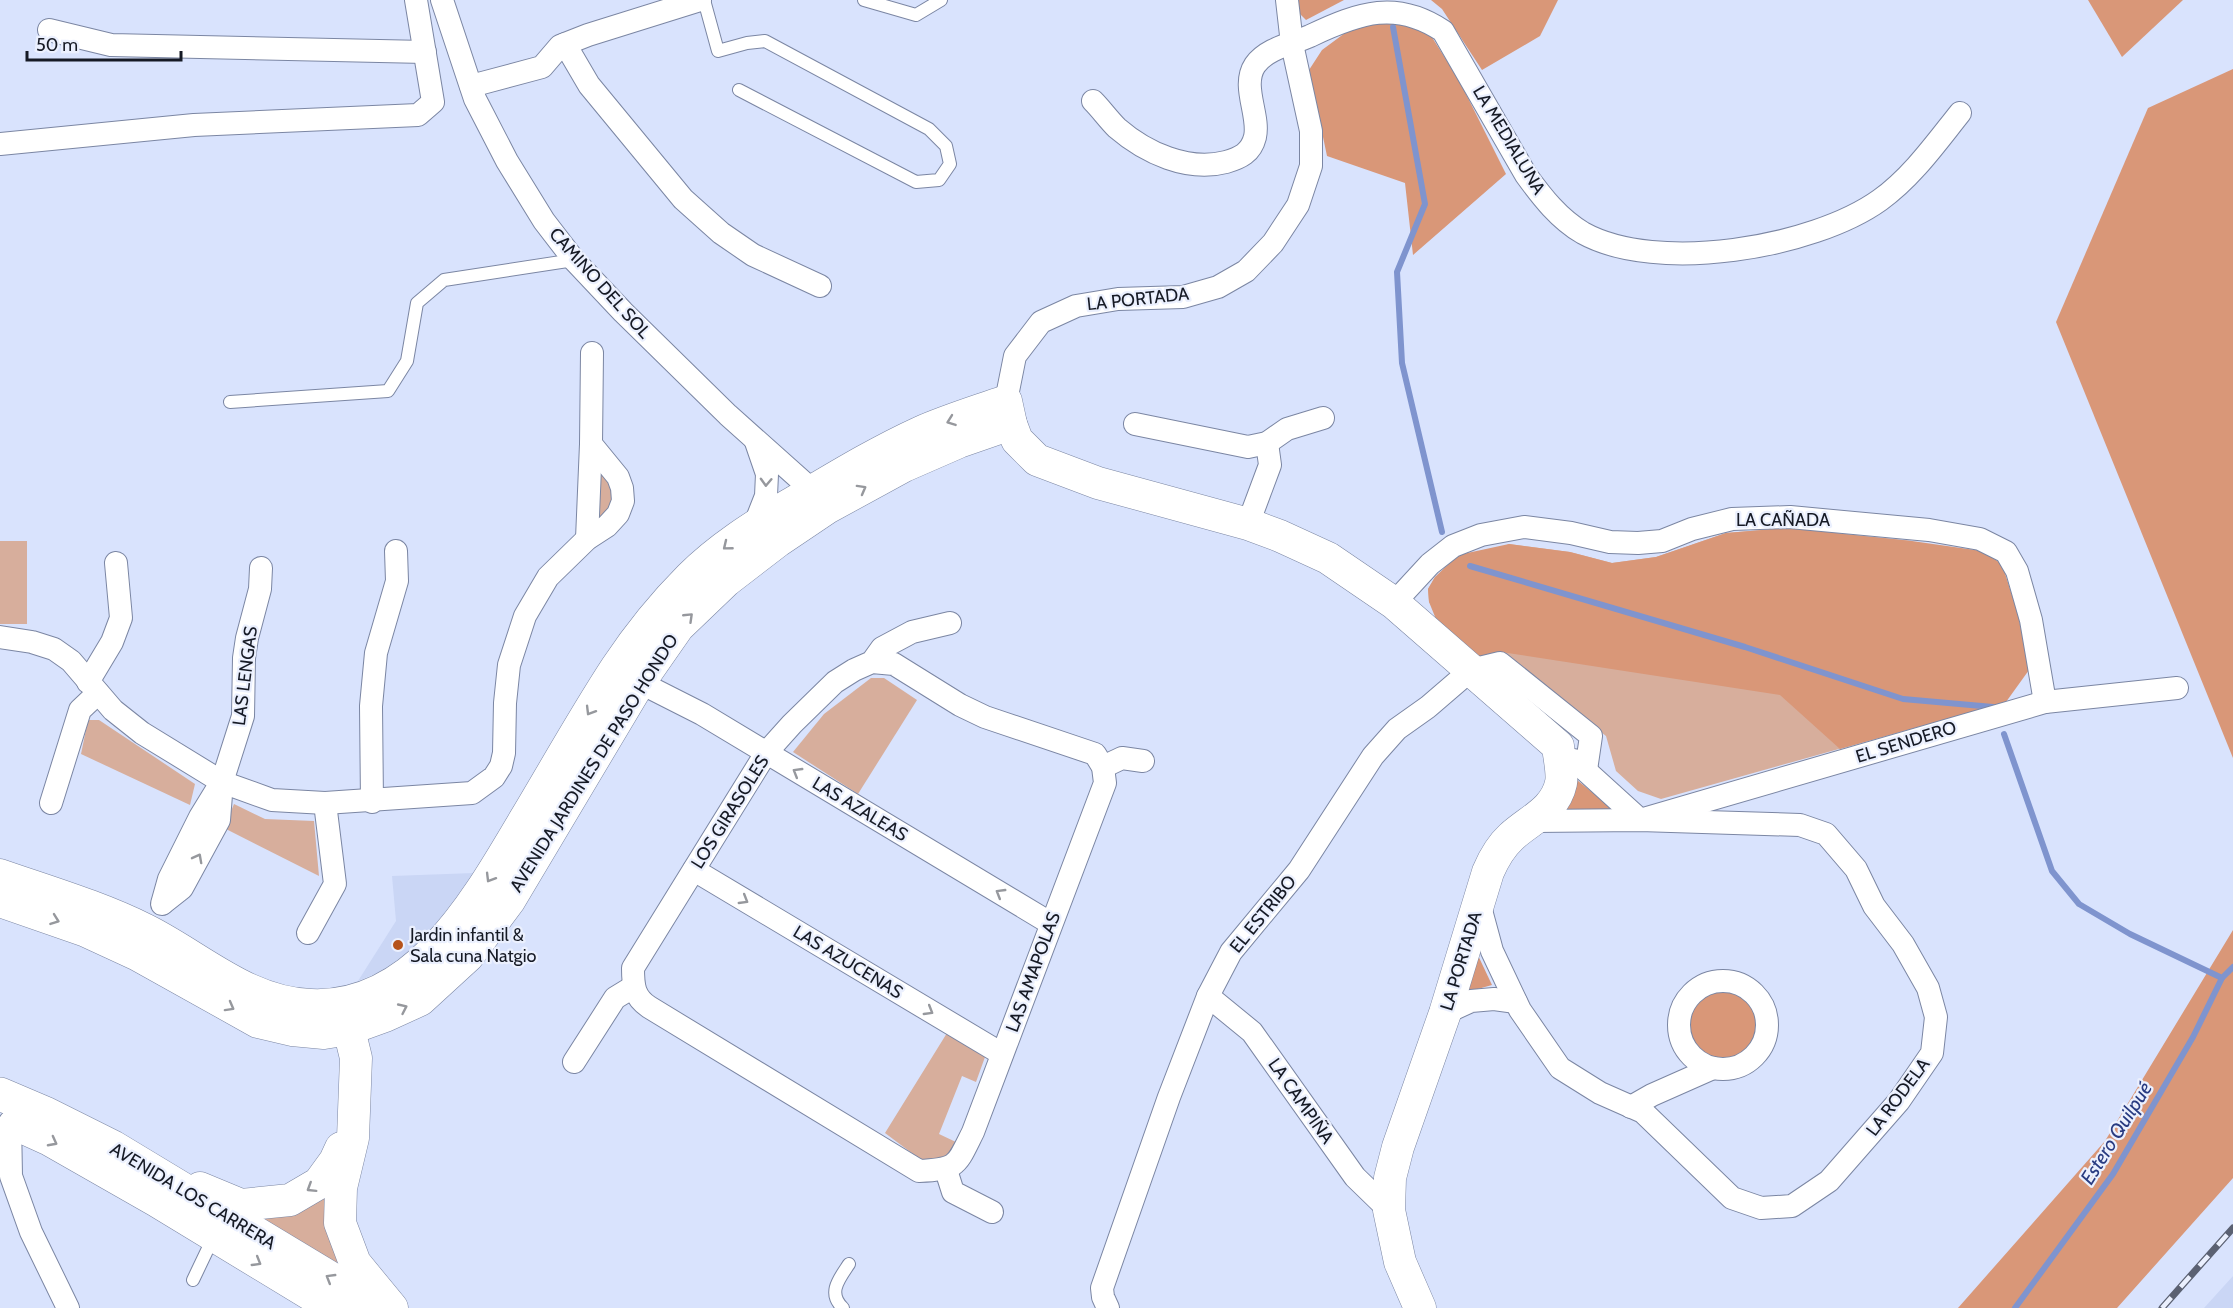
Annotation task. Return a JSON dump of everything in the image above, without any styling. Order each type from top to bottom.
[{"type":"main road","name":"AVENIDA LOS CARRERA","points":[[4,1111],[80,1130],[380,1308]]},
{"type":"main road","name":"AVENIDA LOS CARRERA","points":[[4,1111],[334,1308]]},
{"type":"street","points":[[0,144],[194,125],[418,115],[433,102],[416,0]]},
{"type":"street","name":"CAMINO DEL SOL","points":[[442,0],[475,99],[507,161],[544,220],[574,260],[623,312],[819,499]]},
{"type":"street","points":[[471,86],[542,67],[560,46],[588,35],[702,0]]},
{"type":"street","name":"LA PORTADA","points":[[1008,413],[1015,356],[1041,322],[1076,306],[1118,299],[1183,297],[1218,287],[1246,271],[1273,243],[1298,205],[1311,166],[1311,131],[1292,44],[1287,0]]},
{"type":"street","name":"LA MEDIALUNA","points":[[1093,100],[1117,127],[1144,148],[1179,162],[1211,166],[1240,158],[1250,150],[1255,136],[1250,82],[1254,66],[1267,53],[1292,44],[1369,5],[1387,1],[1406,3],[1421,10],[1443,32],[1526,175],[1542,197],[1562,218],[1583,233],[1612,246],[1653,253],[1721,252],[1773,243],[1835,224],[1880,201],[1911,174],[1960,113]]},
{"type":"street","points":[[49,30],[111,45],[425,52]]},
{"type":"street","points":[[565,44],[588,85],[683,199],[721,233],[753,255],[820,286]]},
{"type":"street","points":[[587,539],[592,353]]},
{"type":"street","points":[[1008,413],[1017,440],[1037,460],[1098,483],[1248,524],[1328,558],[1394,603],[1640,820]]},
{"type":"street","name":"AVENIDA JARDINES DE PASO HONDO","points":[[627,676],[726,581],[778,541],[853,465],[924,431],[1008,413]]},
{"type":"street","points":[[1135,424],[1248,447],[1267,443],[1287,429],[1323,418]]},
{"type":"street","name":"CAMINO DEL SOL","points":[[755,440],[767,474],[766,496],[755,524]]},
{"type":"street","points":[[1248,524],[1270,465],[1267,443]]},
{"type":"street","points":[[0,637],[32,642],[54,649],[71,661],[113,710],[142,733],[222,782],[272,800],[325,804],[472,793],[494,777],[501,766],[504,753],[505,703],[509,664],[525,616],[548,577],[587,539],[607,526],[618,514],[623,501],[618,477],[591,444]]},
{"type":"street","name":"AVENIDA JARDINES DE PASO HONDO","points":[[0,875],[102,911],[143,943],[258,1022],[292,1030],[324,1033],[346,1017],[385,1016],[420,1000],[468,956],[509,901],[627,676],[651,619],[685,582],[755,524],[819,499]]},
{"type":"street","name":"LA CAÑADA","points":[[1394,603],[1430,564],[1453,546],[1481,535],[1524,528],[1571,533],[1610,542],[1638,543],[1662,541],[1732,519],[1790,517],[1929,530],[1980,539],[2006,552],[2017,571],[2031,620],[2045,702]]},
{"type":"street","points":[[372,802],[371,706],[376,653],[397,581],[396,551]]},
{"type":"street","points":[[51,803],[80,710],[93,687],[121,618],[116,563]]},
{"type":"street","name":"LAS LENGAS","points":[[143,943],[163,903],[174,868],[200,817],[222,782],[243,716],[244,658],[260,589],[261,568]]},
{"type":"street","name":"LOS GIRASOLES","points":[[633,987],[633,968],[762,759],[792,724],[835,682],[872,662],[882,648],[912,632],[950,623]]},
{"type":"street","points":[[872,662],[894,664],[960,705],[985,717],[1095,754],[1103,767],[1122,758],[1143,761]]},
{"type":"street","points":[[1471,670],[1500,663],[1591,736],[1586,770]]},
{"type":"street","name":"EL ESTRIBO","points":[[1108,1308],[1102,1288],[1169,1096],[1208,996],[1231,952],[1299,870],[1373,756],[1397,729],[1428,707],[1471,670]]},
{"type":"street","name":"LAS AZALEAS","points":[[627,676],[702,714],[762,759],[1050,923]]},
{"type":"street","name":"EL SENDERO","points":[[1640,820],[2045,702],[2177,688]]},
{"type":"street","name":"LA PORTADA","points":[[1420,1308],[1400,1262],[1389,1210],[1390,1178],[1398,1147],[1445,1013],[1488,872],[1497,852],[1512,836],[1534,821],[1552,802],[1561,783],[1558,746]]},
{"type":"street","name":"LAS AMAPOLAS","points":[[946,1170],[959,1159],[973,1132],[1050,923],[1105,783],[1103,767]]},
{"type":"street","points":[[308,933],[334,884],[325,804]]},
{"type":"street","name":"LA RODELA","points":[[1478,901],[1492,951],[1516,1002],[1560,1068],[1600,1093],[1643,1112],[1732,1198],[1761,1208],[1792,1206],[1829,1181],[1899,1101],[1932,1053],[1936,1017],[1928,988],[1903,944],[1874,906],[1856,869],[1826,834],[1800,825],[1640,820],[1534,821]]},
{"type":"street","name":"LAS AZUCENAS","points":[[694,870],[1002,1054]]},
{"type":"street","name":"AVENIDA JARDINES DE PASO HONDO","points":[[0,901],[86,932],[143,943]]},
{"type":"street","points":[[574,1062],[615,998],[633,987],[639,1000],[649,1007],[918,1171],[946,1170],[953,1192],[992,1212]]},
{"type":"street","name":"LA CAMPIÑA","points":[[1208,996],[1252,1032],[1355,1177],[1389,1210]]},
{"type":"street","points":[[1445,1013],[1471,1001],[1494,999],[1516,1002]]},
{"type":"street","points":[[346,1017],[356,1058],[353,1138],[341,1188],[340,1222],[355,1263],[392,1308]]},
{"type":"street","points":[[1631,1107],[1652,1095],[1713,1068]]},
{"type":"street","points":[[4,1111],[11,1176],[31,1232],[68,1308]]},
{"type":"street","points":[[144,1166],[241,1205],[291,1200],[319,1184],[334,1161],[353,1123]]},
{"type":"lane","points":[[702,0],[718,51],[765,41],[929,129],[946,146],[950,164],[939,180],[916,182],[739,90]]},
{"type":"lane","points":[[864,0],[916,15],[941,0]]},
{"type":"lane","points":[[230,402],[388,391],[407,361],[417,303],[444,280],[574,260]]},
{"type":"lane","points":[[193,1280],[214,1237]]},
{"type":"lane","points":[[843,1308],[835,1297],[835,1286],[849,1264]]},
{"type":"shaded area","points":[[1298,0],[1344,0],[1306,20],[1298,12]]},
{"type":"shaded area","points":[[1431,0],[1558,0],[1540,36],[1482,70],[1442,9]]},
{"type":"shaded area","points":[[2088,0],[2183,0],[2122,57]]},
{"type":"shaded area","points":[[1377,17],[1423,23],[1459,80],[1506,174],[1413,255],[1405,183],[1327,156],[1309,70],[1322,50],[1345,33]]},
{"type":"shaded area","points":[[2233,69],[2233,758],[2056,322],[2148,108]]},
{"type":"shaded area","points":[[599,471],[616,491],[600,526],[596,477]]},
{"type":"shaded area","points":[[1787,528],[1912,541],[2006,702],[1661,799],[1638,791],[1616,771],[1606,736],[1501,652],[1481,659],[1429,602],[1428,589],[1435,577],[1509,544],[1570,552],[1612,563],[1656,557],[1726,533]]},
{"type":"shaded area","points":[[1787,528],[1982,551],[2002,564],[2018,614],[2029,670],[2006,702],[1840,749],[1780,695],[1501,652],[1481,659],[1438,624],[1429,602],[1428,589],[1435,577],[1458,555],[1509,544],[1570,552],[1612,563],[1656,557],[1726,533]]},
{"type":"shaded area","points":[[0,541],[27,541],[27,624],[0,624]]},
{"type":"shaded area","points":[[871,678],[884,678],[917,700],[858,794],[793,752],[824,714]]},
{"type":"shaded area","points":[[88,720],[99,720],[195,784],[190,805],[81,754]]},
{"type":"shaded area","points":[[1577,780],[1614,810],[1561,812]]},
{"type":"shaded area","points":[[234,804],[265,819],[314,821],[319,876],[224,828]]},
{"type":"shaded area","name":"Jardin infantil & Sala cuna Natgio","points":[[474,873],[439,924],[394,966],[358,981],[396,921],[392,876]]},
{"type":"shaded area","points":[[2233,930],[2233,1178],[2117,1308],[1958,1308],[2105,1141]]},
{"type":"shaded area","points":[[1475,949],[1492,985],[1460,994]]},
{"type":"shaded area","points":[[1716,989],[1730,989],[1743,995],[1752,1004],[1758,1017],[1756,1037],[1748,1049],[1730,1059],[1716,1059],[1703,1053],[1694,1044],[1688,1031],[1688,1017],[1694,1004],[1703,995]]},
{"type":"shaded area","points":[[947,1033],[985,1057],[976,1082],[962,1076],[939,1134],[958,1143],[946,1159],[925,1163],[885,1133]]},
{"type":"shaded area","points":[[336,1177],[346,1276],[249,1215]]},
{"type":"shaded area","points":[[2233,1276],[2233,1308],[2204,1308]]},
{"type":"waterway","points":[[1393,27],[1425,204],[1397,272],[1402,363],[1442,532]]},
{"type":"waterway","points":[[1470,566],[1745,647],[1903,699],[1993,707]]},
{"type":"waterway","points":[[2004,734],[2052,871],[2079,904],[2130,934],[2222,978]]},
{"type":"waterway","name":"Estero Quilpué","points":[[2015,1308],[2113,1174],[2193,1037],[2222,978],[2233,967]]},
{"type":"railway","points":[[2162,1308],[2233,1228]]},
{"type":"place","name":"Jardin infantil & Sala cuna Natgio","points":[[398,945]]}]
